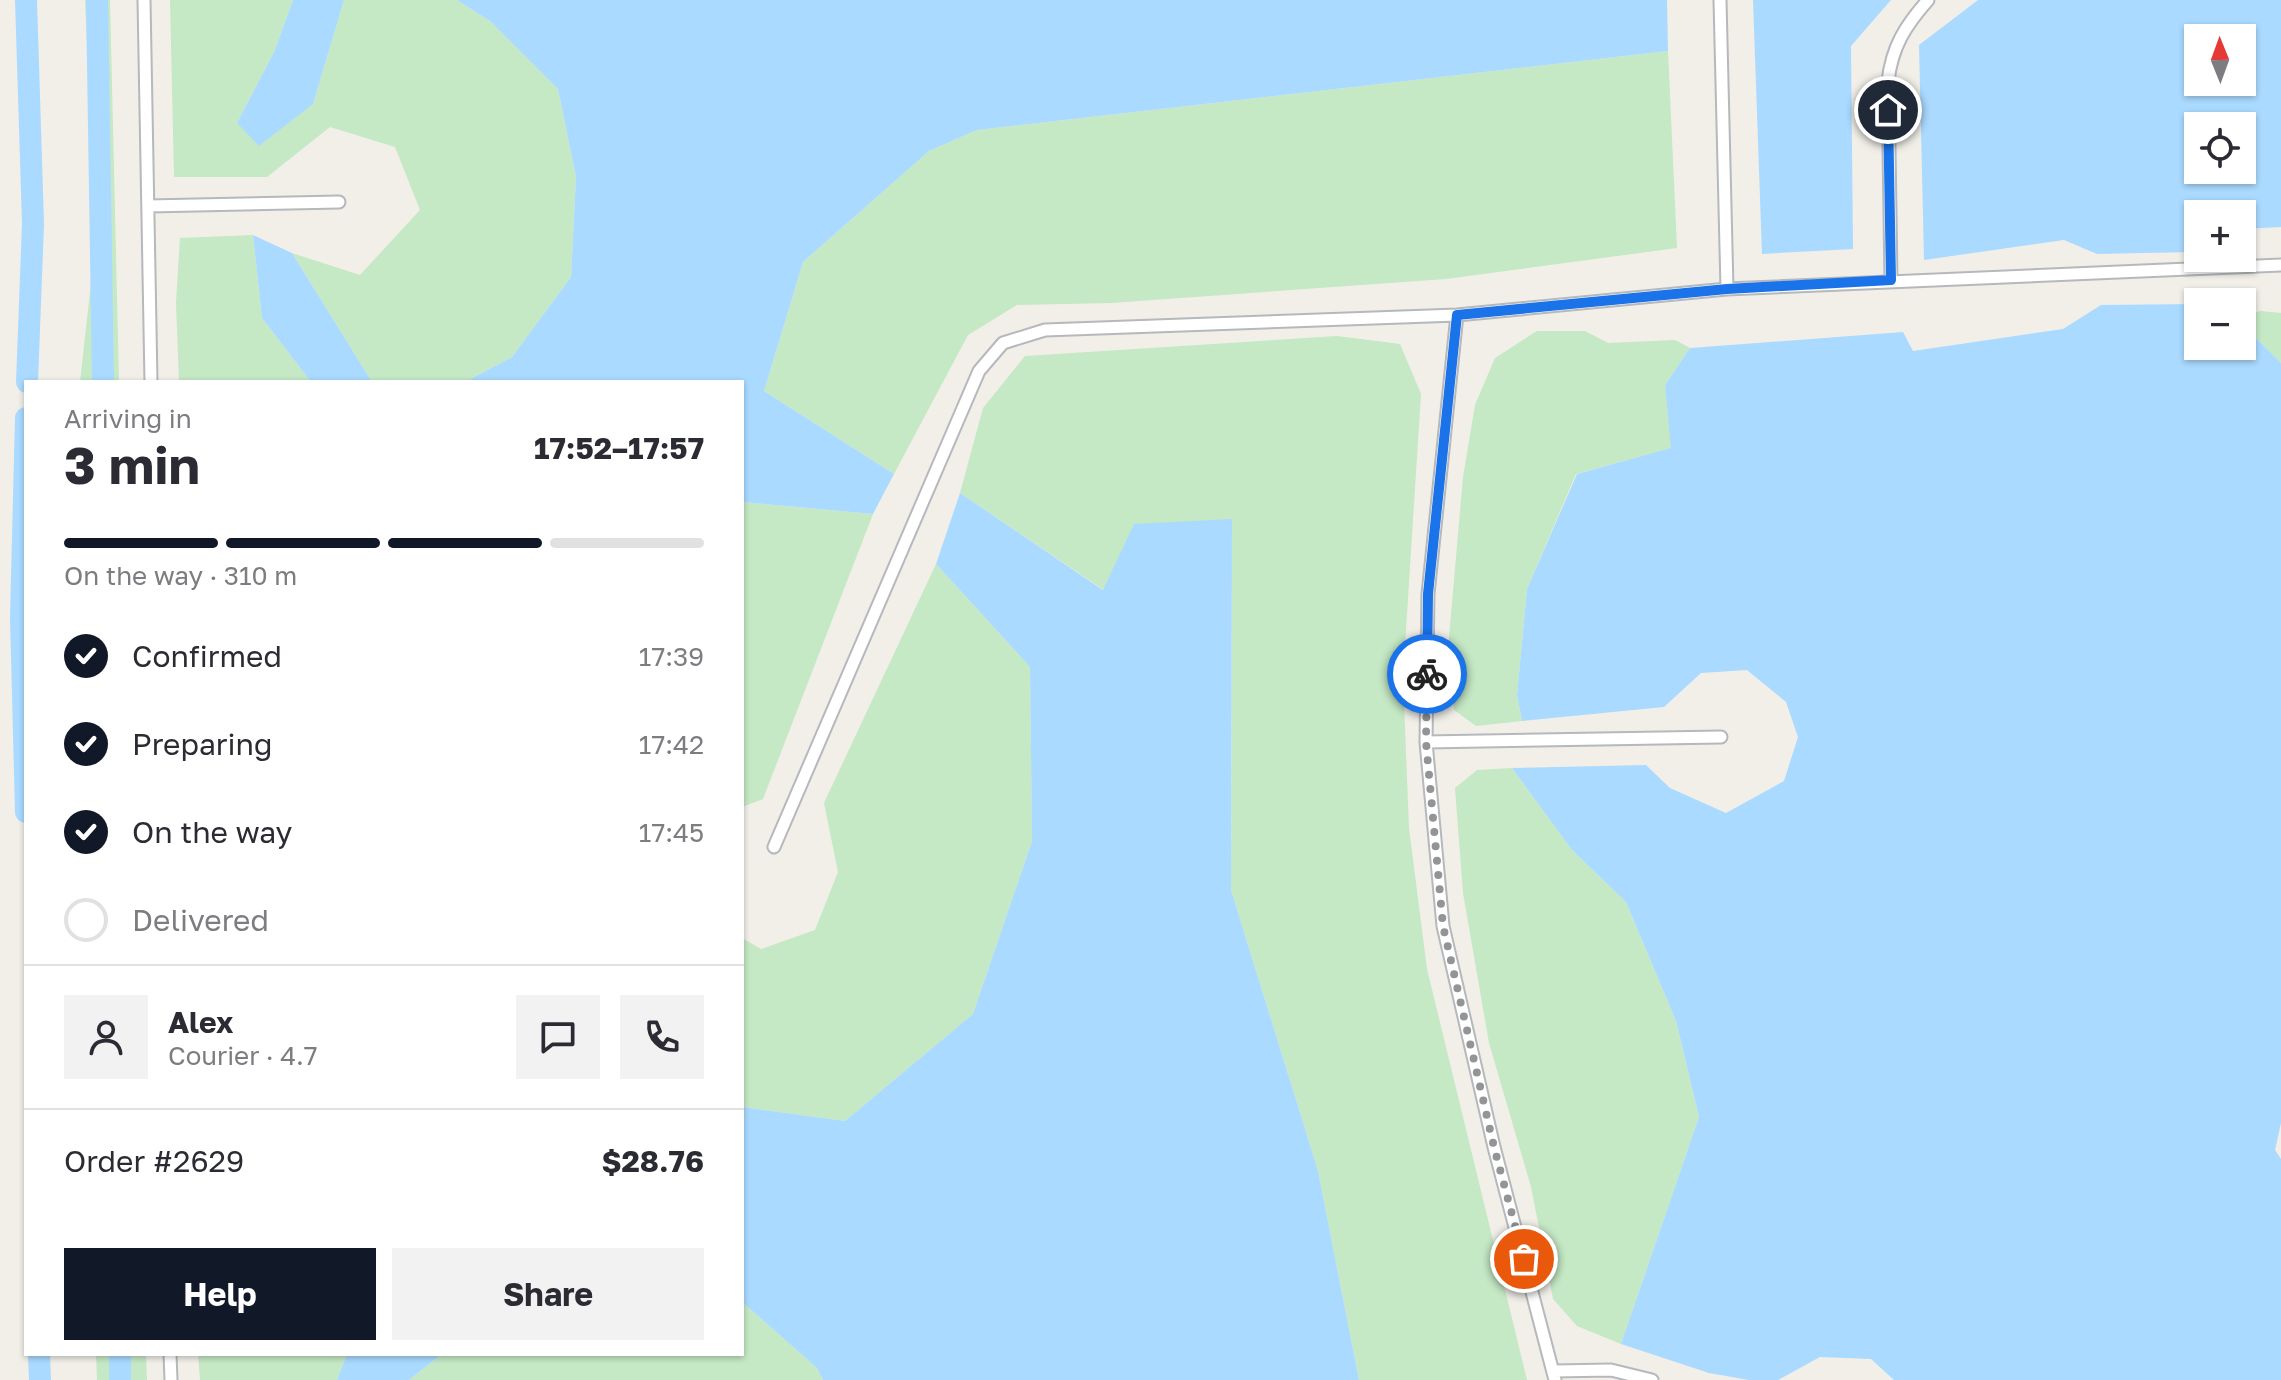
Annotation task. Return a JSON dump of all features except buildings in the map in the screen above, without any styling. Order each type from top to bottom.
[{"type":"lane","points":[[144,0],[151,380]]},
{"type":"lane","points":[[1720,0],[1727,289]]},
{"type":"lane","points":[[1891,280],[1888,81],[1891,55],[1903,30],[1928,0]]},
{"type":"lane","points":[[148,206],[339,202]]},
{"type":"lane","points":[[774,847],[979,371],[1003,343],[1045,330],[1457,315],[1727,289],[2281,265]]},
{"type":"lane","points":[[1457,315],[1428,594],[1426,742],[1443,926],[1494,1147],[1554,1376],[1611,1370],[1652,1380]]},
{"type":"lane","points":[[1426,742],[1721,737]]},
{"type":"lane","points":[[170,1356],[171,1380]]},
{"type":"green space","points":[[85,0],[110,0],[119,380],[80,380],[96,238]]},
{"type":"green space","points":[[170,0],[293,0],[275,50],[237,123],[313,104],[344,0],[457,0],[490,21],[558,89],[576,177],[571,277],[512,357],[469,380],[371,380],[292,253],[360,275],[420,210],[395,147],[330,127],[267,177],[174,177]]},
{"type":"green space","points":[[1668,51],[1677,248],[1446,279],[1111,303],[1017,305],[968,335],[894,474],[764,391],[803,262],[929,151],[977,130]]},
{"type":"green space","points":[[253,235],[262,318],[309,380],[179,380],[176,303],[180,238]]},
{"type":"green space","points":[[2256,312],[2281,313],[2281,363],[2256,338]]},
{"type":"green space","points":[[1537,331],[1585,331],[1608,343],[1675,340],[1690,348],[1665,385],[1672,448],[1576,474],[1527,589],[1517,695],[1522,721],[1476,726],[1454,710],[1447,660],[1463,477],[1475,405],[1495,358]]},
{"type":"green space","points":[[1337,336],[1400,344],[1421,394],[1403,677],[1409,828],[1427,969],[1527,1380],[1359,1380],[1318,1171],[1231,890],[1232,519],[1104,590],[960,493],[983,408],[1025,356]]},
{"type":"green space","points":[[744,502],[873,514],[763,799],[744,806]]},
{"type":"green space","points":[[936,564],[1030,667],[1032,841],[973,1014],[845,1121],[744,1107],[744,939],[761,949],[815,930],[838,872],[824,803]]},
{"type":"green space","points":[[1512,768],[1572,850],[1626,902],[1676,1021],[1699,1117],[1621,1344],[1577,1326],[1553,1299],[1531,1187],[1489,1043],[1463,893],[1455,788],[1477,770]]},
{"type":"green space","points":[[744,1304],[817,1368],[823,1380],[409,1380],[439,1356],[744,1356]]},
{"type":"green space","points":[[96,1356],[146,1356],[147,1380],[97,1380]]},
{"type":"green space","points":[[198,1356],[346,1356],[337,1380],[200,1380]]},
{"type":"water","points":[[293,0],[344,0],[313,104],[259,146],[237,123],[275,50]]},
{"type":"water","points":[[457,0],[1667,0],[1668,51],[977,130],[929,151],[803,262],[764,391],[894,474],[873,514],[744,502],[744,380],[469,380],[512,357],[571,277],[576,177],[558,89],[490,21]]},
{"type":"water","points":[[1753,0],[1891,0],[1851,46],[1853,249],[1762,254]]},
{"type":"water","points":[[1978,0],[2281,0],[2281,227],[2256,228],[2256,200],[2184,200],[2184,252],[2097,254],[2064,240],[1924,260],[1919,45]]},
{"type":"water","points":[[253,235],[292,253],[371,380],[309,380],[262,318]]},
{"type":"water","points":[[2184,304],[2184,360],[2256,360],[2256,338],[2281,363],[2281,1123],[2275,1150],[2281,1159],[2281,1380],[1894,1380],[1871,1359],[1820,1357],[1778,1380],[1749,1380],[1709,1373],[1621,1344],[1699,1117],[1676,1021],[1626,902],[1572,850],[1512,768],[1646,765],[1670,788],[1726,813],[1784,781],[1798,737],[1786,702],[1747,670],[1701,673],[1664,707],[1522,721],[1517,695],[1527,589],[1577,474],[1671,448],[1665,385],[1690,348],[1903,332],[1913,351],[2063,329],[2101,305]]},
{"type":"water","points":[[960,493],[1103,590],[1134,524],[1232,519],[1231,890],[1318,1171],[1359,1380],[823,1380],[817,1368],[744,1304],[744,1107],[845,1121],[973,1014],[1032,841],[1030,667],[936,564]]},
{"type":"water","points":[[346,1356],[439,1356],[409,1380],[337,1380]]},
{"type":"waterway","points":[[26,0],[33,224],[27,380]]},
{"type":"waterway","points":[[97,0],[103,380]]},
{"type":"waterway","points":[[24,498],[21,617],[24,734]]},
{"type":"waterway","points":[[39,1356],[40,1380]]},
{"type":"waterway","points":[[120,1356],[120,1380]]},
{"type":"way so far","points":[[1427,674],[1426,742],[1443,926],[1494,1147],[1524,1259]]},
{"type":"route","points":[[1427,674],[1428,594],[1457,315],[1727,289],[1891,280],[1888,110]]}]
